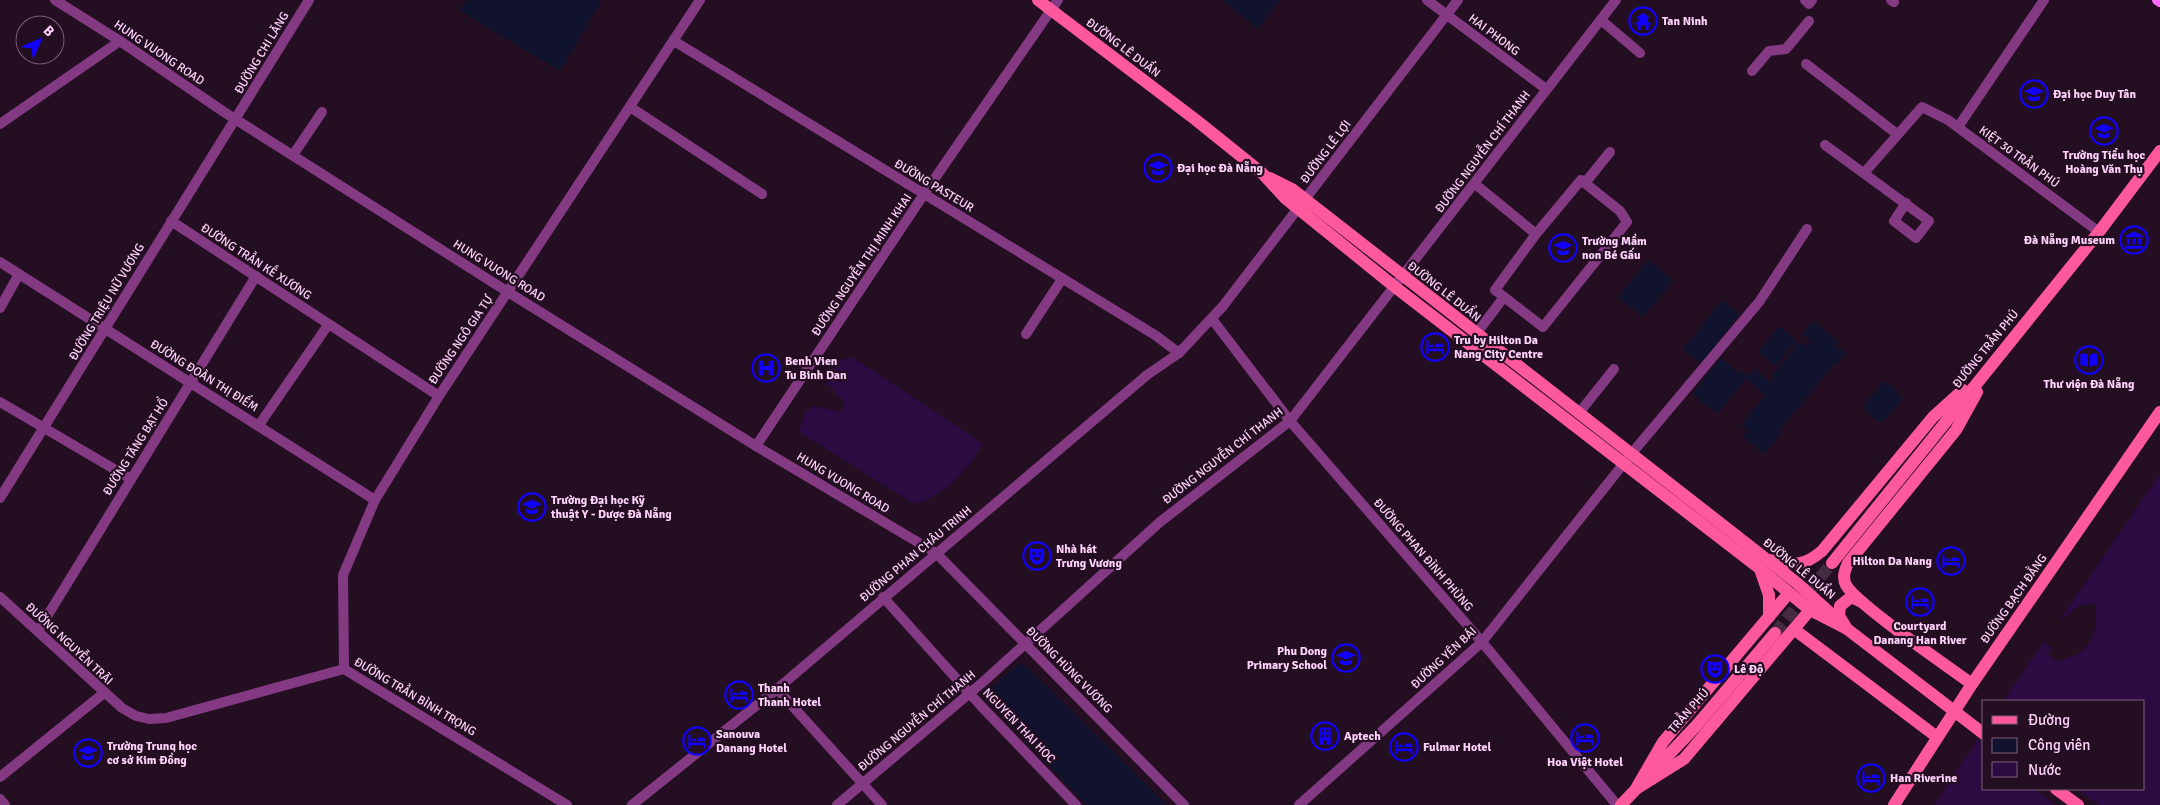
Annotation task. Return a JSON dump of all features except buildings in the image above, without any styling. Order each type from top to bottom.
[{"type":"main road","name":"ĐƯỜNG LÊ DUẨN","points":[[1038,0],[1054,5],[1623,464],[1763,564],[1819,600],[1847,629]]},
{"type":"main road","name":"ĐƯỜNG TRẦN PHÚ","points":[[1832,563],[2099,232],[2160,150]]},
{"type":"main road","name":"ĐƯỜNG LÊ DUẨN","points":[[1399,282],[1476,334],[1632,453],[1763,564],[1789,593],[1810,610],[1847,629]]},
{"type":"main road","points":[[1769,618],[1769,594],[1763,564],[1795,564],[1810,561],[1822,551],[1933,417],[1994,362]]},
{"type":"main road","points":[[1874,611],[1848,587],[1844,577],[1845,570],[1956,430],[1994,362]]},
{"type":"main road","name":"ĐƯỜNG BẠCH ĐẰNG","points":[[1894,805],[1972,684],[2160,412]]},
{"type":"main road","points":[[1636,790],[1663,742],[1789,593]]},
{"type":"main road","points":[[1972,684],[1858,599],[1847,599],[1840,606],[1838,611],[1847,629],[1982,732]]},
{"type":"main road","points":[[1636,790],[1684,759],[1810,610]]},
{"type":"main road","points":[[1795,630],[1937,737]]},
{"type":"main road","name":"TRẦN PHÚ","points":[[1621,805],[1697,725],[1775,633]]},
{"type":"main road","points":[[2057,790],[2078,805]]},
{"type":"street","name":"HUNG VUONG ROAD","points":[[55,0],[236,119],[508,292],[756,446],[936,553]]},
{"type":"street","name":"ĐƯỜNG CHI LĂNG","points":[[236,119],[309,0]]},
{"type":"street","name":"ĐƯỜNG NGÔ GIA TỰ","points":[[344,669],[343,575],[375,500],[439,396],[700,0]]},
{"type":"street","name":"HAI PHONG","points":[[1426,0],[1546,89]]},
{"type":"street","name":"ĐƯỜNG LÊ LỢI","points":[[1212,319],[1395,89],[1458,0]]},
{"type":"street","name":"ĐƯỜNG NGUYỄN CHÍ THANH","points":[[837,805],[1026,644],[1160,522],[1290,421],[1616,0]]},
{"type":"street","points":[[1805,0],[1810,4],[1812,0]]},
{"type":"street","points":[[1958,127],[2044,0]]},
{"type":"street","name":"ĐƯỜNG NGUYỄN THỊ MINH KHAI","points":[[756,446],[924,194],[1054,5]]},
{"type":"street","points":[[1601,20],[1640,53]]},
{"type":"street","points":[[1752,71],[1769,50],[1786,49],[1809,21]]},
{"type":"street","points":[[0,124],[120,41]]},
{"type":"street","name":"ĐƯỜNG PASTEUR","points":[[674,41],[1062,278],[1179,353]]},
{"type":"street","points":[[1806,64],[1897,134],[1864,173]]},
{"type":"street","points":[[630,107],[762,194]]},
{"type":"street","name":"KIỆT 30 TRẦN PHÚ","points":[[1897,134],[1922,107],[1958,127],[2099,232]]},
{"type":"street","points":[[293,154],[322,112]]},
{"type":"street","name":"ĐƯỜNG TRIỆU NỮ VƯƠNG","points":[[0,498],[106,329],[170,221],[236,119]]},
{"type":"street","points":[[1826,145],[1906,203]]},
{"type":"street","points":[[1583,182],[1620,211],[1626,222],[1543,327],[1495,290],[1536,234],[1610,152]]},
{"type":"street","points":[[1475,184],[1536,234]]},
{"type":"street","name":"ĐƯỜNG TRẦN KẾ XƯƠNG","points":[[170,221],[439,396]]},
{"type":"street","points":[[1623,464],[1759,302],[1807,229]]},
{"type":"street","name":"ĐƯỜNG ĐOÀN THỊ ĐIỂM","points":[[0,262],[191,381],[375,500]]},
{"type":"street","points":[[0,308],[19,274]]},
{"type":"street","name":"ĐƯỜNG TĂNG BẠT HỔ","points":[[38,631],[256,276]]},
{"type":"street","points":[[1026,334],[1062,278]]},
{"type":"street","points":[[1476,334],[1504,297]]},
{"type":"street","name":"ĐƯỜNG PHAN CHÂU TRINH","points":[[632,805],[777,689],[883,597],[1148,375],[1179,353],[1212,319]]},
{"type":"street","name":"ĐƯỜNG PHAN ĐÌNH PHÙNG","points":[[1212,319],[1290,421],[1482,642],[1617,805]]},
{"type":"street","points":[[259,425],[328,325]]},
{"type":"street","points":[[1579,412],[1614,369]]},
{"type":"street","points":[[0,402],[131,479]]},
{"type":"street","name":"ĐƯỜNG YÊN BÁI","points":[[1299,805],[1482,642],[1623,464]]},
{"type":"street","name":"ĐƯỜNG HÙNG VƯƠNG","points":[[936,553],[1184,805]]},
{"type":"street","name":"ĐƯỜNG NGUYỄN TRÃI","points":[[0,597],[122,708]]},
{"type":"street","name":"NGUYEN THAI HOC","points":[[883,597],[970,693],[1076,805]]},
{"type":"street","name":"ĐƯỜNG TRẦN BÌNH TRỌNG","points":[[122,708],[136,716],[149,719],[166,718],[344,669],[567,805]]},
{"type":"street","points":[[777,689],[882,805]]},
{"type":"street","points":[[0,776],[104,693]]},
{"type":"street","points":[[0,799],[5,805]]},
{"type":"green space","points":[[466,0],[602,0],[560,71],[460,11]]},
{"type":"green space","points":[[1222,0],[1280,0],[1258,29]]},
{"type":"green space","points":[[1648,260],[1673,281],[1643,317],[1618,297]]},
{"type":"green space","points":[[1722,300],[1740,314],[1701,364],[1683,350]]},
{"type":"green space","points":[[1813,321],[1839,342],[1836,346],[1846,354],[1837,365],[1835,363],[1779,431],[1781,434],[1764,454],[1742,436],[1747,430],[1741,425],[1765,395],[1746,379],[1717,414],[1692,394],[1721,358],[1740,374],[1742,371],[1749,376],[1755,369],[1772,383],[1774,379],[1771,377],[1800,341],[1806,346],[1810,341],[1802,334]]},
{"type":"green space","points":[[1780,326],[1797,340],[1775,366],[1758,352]]},
{"type":"green space","points":[[1884,381],[1895,389],[1902,399],[1883,423],[1872,417],[1863,406]]},
{"type":"green space","points":[[1019,664],[1026,666],[1167,805],[1087,805],[982,696]]},
{"type":"water","points":[[852,357],[983,445],[962,473],[936,495],[914,504],[799,430],[806,412],[814,406],[841,412],[845,403],[826,382],[840,360]]},
{"type":"water","points":[[2160,474],[2160,805],[1934,805],[1982,733],[1982,790],[2145,790],[2145,700],[2004,700],[2044,641],[2052,648],[2048,654],[2060,663],[2087,647],[2094,634],[2095,604],[2081,605],[2059,621]]},
{"type":"pier","points":[[2035,790],[2078,790],[2099,805],[2055,805]]},
{"type":"tunnel","points":[[1775,633],[1832,563]]},
{"type":"place","name":"Tan Ninh","points":[[1643,21]]},
{"type":"place","name":"Đại học Duy Tân","points":[[2034,94]]},
{"type":"place","name":"Trường Tiểu học Hoàng Văn Thụ","points":[[2104,131]]},
{"type":"place","name":"Đại học Đà Nẵng","points":[[1158,168]]},
{"type":"place","name":"Đà Nẵng Museum","points":[[2134,240]]},
{"type":"place","name":"Trường Mầm non Bé Gấu","points":[[1563,248]]},
{"type":"place","name":"Tru by Hilton Da Nang City Centre","points":[[1435,347]]},
{"type":"place","name":"Thư viện Đà Nẵng","points":[[2089,360]]},
{"type":"place","name":"Benh Vien Tu Binh Dan","points":[[766,368]]},
{"type":"place","name":"Trường Đại học Kỹ thuật Y - Dược Đà Nẵng","points":[[532,507]]},
{"type":"place","name":"Nhà hát Trưng Vương","points":[[1037,556]]},
{"type":"place","name":"Hilton Da Nang","points":[[1951,561]]},
{"type":"place","name":"Courtyard Danang Han River","points":[[1920,602]]},
{"type":"place","name":"Phu Dong Primary School","points":[[1346,658]]},
{"type":"place","name":"Lê Độ","points":[[1715,669]]},
{"type":"place","name":"Thanh Thanh Hotel","points":[[739,695]]},
{"type":"place","name":"Aptech","points":[[1325,736]]},
{"type":"place","name":"Hoa Việt Hotel","points":[[1585,738]]},
{"type":"place","name":"Sanouva Danang Hotel","points":[[697,741]]},
{"type":"place","name":"Fulmar Hotel","points":[[1404,747]]},
{"type":"place","name":"Trường Trung học cơ sở Kim Đồng","points":[[88,753]]},
{"type":"place","name":"Han Riverine","points":[[1871,778]]}]
